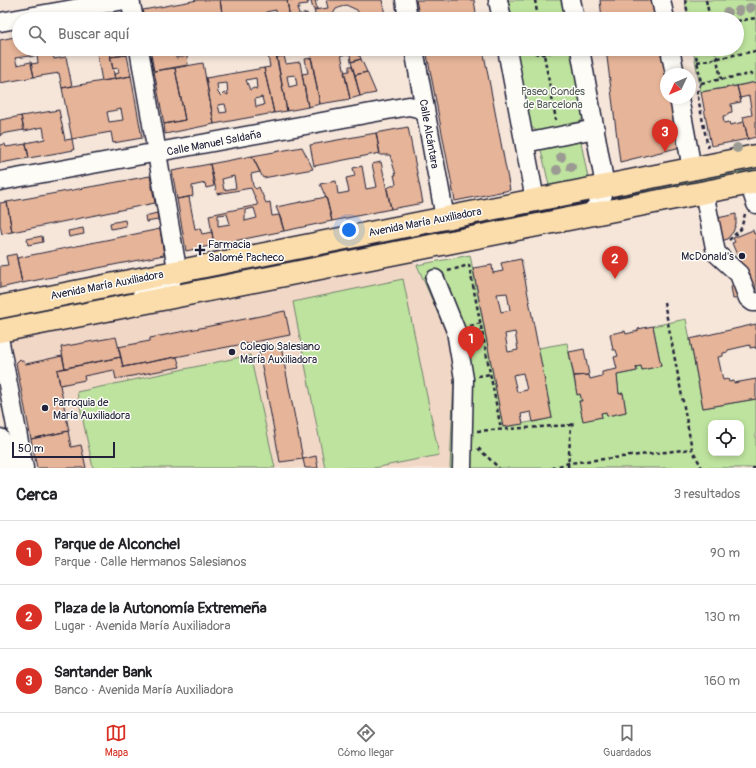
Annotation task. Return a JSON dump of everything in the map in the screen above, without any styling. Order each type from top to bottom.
[{"type":"main road","name":"Avenida María Auxiliadora","points":[[0,307],[176,267],[445,218],[605,186],[691,162],[756,156]]},
{"type":"main road","points":[[0,331],[753,182]]},
{"type":"main road","points":[[445,218],[456,241]]},
{"type":"street","points":[[57,12],[125,0]]},
{"type":"street","points":[[130,0],[133,12]]},
{"type":"street","points":[[405,0],[407,12]]},
{"type":"street","points":[[498,0],[501,12]]},
{"type":"street","points":[[571,0],[574,12]]},
{"type":"street","points":[[661,0],[664,12]]},
{"type":"street","points":[[0,22],[12,20]]},
{"type":"street","points":[[66,318],[73,308],[160,291],[170,284],[176,267],[140,56]]},
{"type":"street","name":"Calle Alcántara","points":[[415,56],[445,218]]},
{"type":"street","points":[[508,56],[535,200]]},
{"type":"street","points":[[581,56],[605,186],[603,197],[597,207],[588,215]]},
{"type":"street","points":[[671,56],[674,68]]},
{"type":"street","points":[[680,104],[691,162]]},
{"type":"street","name":"Calle Manuel Saldaña","points":[[0,181],[409,106],[418,108],[425,114]]},
{"type":"street","points":[[525,143],[595,129]]},
{"type":"street","points":[[751,207],[753,182]]},
{"type":"street","points":[[704,192],[716,253],[737,270],[748,298],[753,302],[756,302]]},
{"type":"street","points":[[435,279],[456,331],[464,379],[462,468]]},
{"type":"street","points":[[0,343],[24,468]]},
{"type":"street","points":[[0,438],[6,468]]},
{"type":"path","points":[[534,0],[536,12]]},
{"type":"path","points":[[685,0],[688,12]]},
{"type":"path","points":[[706,0],[709,12]]},
{"type":"path","points":[[744,20],[756,18]]},
{"type":"path","points":[[744,53],[756,51]]},
{"type":"path","points":[[544,56],[556,120]]},
{"type":"path","points":[[691,162],[709,152],[697,92],[701,83],[696,56]]},
{"type":"path","points":[[716,56],[721,79]]},
{"type":"path","points":[[697,62],[732,56]]},
{"type":"path","points":[[701,83],[756,72]]},
{"type":"path","points":[[725,243],[741,230],[751,207]]},
{"type":"path","points":[[435,279],[449,271],[469,264],[501,429]]},
{"type":"path","points":[[664,302],[692,449],[702,468]]},
{"type":"path","points":[[463,433],[571,425],[576,423]]},
{"type":"path","points":[[568,468],[571,425]]},
{"type":"path","points":[[463,433],[499,468]]},
{"type":"path","points":[[552,468],[569,463],[692,449]]},
{"type":"shaded area","name":"Colegio Salesiano María Auxiliadora","points":[[415,262],[448,337],[454,378],[450,468],[37,468],[10,339]]},
{"type":"green space","points":[[503,0],[568,0],[570,12],[505,12]]},
{"type":"green space","points":[[685,0],[756,0],[756,82],[701,92],[694,56],[744,56],[744,12],[687,12]]},
{"type":"green space","name":"Paseo Condes de Barcelona","points":[[513,56],[578,56],[588,110],[578,125],[540,134],[525,121]]},
{"type":"green space","name":"Paseo Condes de Barcelona","points":[[580,137],[589,183],[550,190],[540,145]]},
{"type":"green space","points":[[756,166],[756,174],[620,200],[615,194]]},
{"type":"green space","points":[[470,255],[504,427],[552,418],[538,348],[567,343],[577,394],[580,394],[582,401],[579,401],[583,420],[601,417],[601,413],[606,412],[607,416],[626,412],[623,393],[619,394],[617,375],[637,371],[636,367],[641,366],[642,370],[661,366],[653,326],[686,319],[703,408],[756,399],[756,468],[450,468],[454,378],[448,337],[417,265]]},
{"type":"green space","points":[[403,279],[439,455],[374,468],[325,468],[293,302]]},
{"type":"green space","points":[[250,355],[275,468],[93,468],[77,392]]},
{"type":"building","points":[[198,0],[220,0],[222,12],[143,12],[143,10]]},
{"type":"building","points":[[220,0],[287,0],[289,12],[276,12],[276,10],[266,12],[222,12]]},
{"type":"building","points":[[287,0],[307,0],[308,4],[299,5],[299,9],[297,9],[298,12],[289,12]]},
{"type":"building","points":[[307,0],[315,0],[317,9],[313,9],[311,1],[308,2]]},
{"type":"building","points":[[326,0],[382,0],[385,12],[358,12],[346,5],[336,9],[334,12],[314,12],[314,10],[328,8]]},
{"type":"building","points":[[416,0],[474,0],[476,12],[419,12]]},
{"type":"building","points":[[600,0],[655,0],[658,12],[601,12]]},
{"type":"building","points":[[12,37],[12,56],[30,56],[15,58],[17,65],[31,62],[34,77],[0,83],[0,40]]},
{"type":"building","points":[[37,56],[54,56],[54,59],[66,57],[72,86],[62,88],[59,73],[34,77],[31,64],[38,63]]},
{"type":"building","points":[[97,56],[110,56],[115,79],[102,81]]},
{"type":"building","points":[[127,56],[131,76],[115,79],[114,74],[119,73],[118,68],[113,69],[110,57]]},
{"type":"building","points":[[151,56],[176,56],[176,58],[187,56],[188,65],[154,71]]},
{"type":"building","points":[[268,56],[276,56],[287,111],[274,113],[264,68],[270,67]]},
{"type":"building","points":[[284,56],[286,64],[300,62],[308,107],[287,111],[277,57]],"holes":[[[295,75],[297,85],[289,87],[287,76]]]},
{"type":"building","points":[[311,56],[341,56],[350,99],[320,104]]},
{"type":"building","points":[[350,56],[360,56],[361,59],[351,62]]},
{"type":"building","points":[[427,56],[484,56],[510,190],[455,201]]},
{"type":"building","points":[[607,56],[665,56],[665,68],[660,68],[660,104],[676,104],[685,146],[620,162]]},
{"type":"building","points":[[311,58],[320,104],[308,107],[302,74],[308,73],[305,59]]},
{"type":"building","points":[[361,59],[367,72],[355,75],[351,62]]},
{"type":"building","points":[[203,63],[214,124],[165,134],[164,124],[185,120],[175,68]]},
{"type":"building","points":[[349,66],[352,66],[360,96],[350,99],[344,72],[349,71]]},
{"type":"building","points":[[175,68],[185,120],[164,124],[154,71]]},
{"type":"building","points":[[264,68],[274,113],[214,124],[206,78]],"holes":[[[256,78],[257,89],[254,88],[250,90],[246,80]],[[227,83],[228,95],[224,93],[221,96],[218,93],[217,84]],[[262,97],[264,105],[256,107],[255,99]],[[225,104],[227,112],[220,113],[218,105]]]},
{"type":"building","points":[[367,72],[376,93],[360,96],[355,75]]},
{"type":"building","points":[[131,76],[142,138],[113,143],[111,132],[72,139],[62,88]],"holes":[[[121,109],[123,120],[109,122],[107,112]]]},
{"type":"building","points":[[756,82],[756,137],[748,139],[743,117],[752,115],[749,96],[740,98],[737,86]]},
{"type":"building","points":[[737,86],[741,102],[731,104],[732,112],[723,116],[724,123],[729,122],[730,125],[744,122],[748,139],[711,146],[701,92]]},
{"type":"building","points":[[59,110],[65,140],[72,139],[74,150],[29,158],[26,143],[45,139],[43,127],[24,131],[21,116]]},
{"type":"building","points":[[21,116],[24,130],[1,134],[0,137],[0,120]]},
{"type":"building","points":[[408,127],[423,203],[391,209],[387,188],[396,184],[394,175],[396,175],[390,155],[380,155],[376,133]]},
{"type":"building","points":[[376,133],[380,153],[314,166],[310,145]]},
{"type":"building","points":[[5,144],[6,147],[26,144],[29,158],[0,163],[0,145]]},
{"type":"building","points":[[302,147],[313,169],[263,178],[252,156]]},
{"type":"building","points":[[252,156],[260,172],[251,174],[253,186],[256,189],[259,187],[266,203],[270,202],[272,216],[279,215],[284,231],[214,245],[209,215],[258,205],[251,188],[217,194],[210,164]],"holes":[[[234,176],[236,188],[224,190],[222,179]],[[254,208],[257,218],[245,221],[245,210]],[[227,214],[230,224],[218,226],[218,215]]]},
{"type":"building","points":[[381,162],[391,209],[332,221],[327,200],[320,184],[336,181],[338,194],[349,192],[346,178],[355,176],[353,168],[362,166],[366,189],[377,187],[372,164]]},
{"type":"building","points":[[210,164],[214,186],[206,188],[205,183],[192,186],[193,196],[177,199],[172,171]]},
{"type":"building","points":[[150,176],[155,203],[12,232],[7,202]]},
{"type":"building","points":[[189,197],[195,229],[200,228],[202,234],[212,232],[214,245],[186,251],[177,199]]},
{"type":"building","points":[[326,197],[332,221],[284,231],[276,207]]},
{"type":"building","points":[[7,202],[12,232],[2,234],[0,225],[0,203]]},
{"type":"building","points":[[157,213],[158,220],[146,222],[145,216]]},
{"type":"building","points":[[736,214],[736,224],[733,232],[727,239],[717,243],[713,219]]},
{"type":"building","points":[[125,220],[126,226],[111,229],[110,223]]},
{"type":"building","points":[[83,228],[84,234],[69,237],[68,231]]},
{"type":"building","points":[[160,229],[164,255],[22,283],[17,258]]},
{"type":"building","points":[[753,230],[754,234],[756,233],[756,295],[754,296],[732,243],[735,242],[733,238]]},
{"type":"building","points":[[42,236],[43,242],[28,245],[27,239]]},
{"type":"building","points":[[16,254],[22,283],[0,288],[0,266],[8,265],[6,256]]},
{"type":"building","points":[[521,259],[552,418],[533,422],[531,412],[521,414],[523,424],[503,427],[473,268],[492,265],[493,273],[503,271],[501,263]],"holes":[[[507,293],[510,310],[501,312],[497,294]],[[515,332],[518,350],[508,352],[505,334]],[[523,373],[527,390],[517,392],[513,375]]]},
{"type":"building","points":[[739,285],[741,298],[733,299],[731,287]]},
{"type":"building","points":[[285,311],[290,335],[123,367],[118,347],[150,341],[150,338]]},
{"type":"building","points":[[756,324],[756,349],[755,347],[750,348],[750,345],[728,350],[728,352],[723,353],[723,356],[718,357],[723,380],[728,379],[729,382],[734,381],[734,383],[756,379],[756,399],[703,408],[690,339]]},
{"type":"building","points":[[653,326],[661,366],[642,370],[641,366],[636,367],[637,371],[617,375],[619,394],[623,393],[626,412],[607,416],[606,412],[601,413],[602,417],[583,421],[579,401],[582,401],[580,394],[577,395],[574,376],[589,375],[590,379],[602,376],[602,372],[617,369],[614,357],[618,356],[616,350],[613,350],[610,334],[625,331],[626,334],[638,331],[638,329]]},
{"type":"building","points":[[116,337],[121,357],[65,368],[61,347]]},
{"type":"building","points":[[281,347],[303,459],[280,462],[259,351]]},
{"type":"building","points":[[584,349],[589,375],[574,376],[569,352]]},
{"type":"building","name":"Parroquia de María Auxiliadora","points":[[62,356],[65,368],[57,370],[69,431],[31,439],[16,363],[20,359],[26,364]]},
{"type":"building","points":[[121,357],[123,367],[177,357],[180,367],[116,379],[114,370],[84,376],[85,380],[60,385],[57,370]]},
{"type":"building","points":[[68,431],[71,447],[81,445],[86,468],[37,468],[31,439]]},
{"type":"building","points":[[316,456],[318,468],[305,468],[303,459]]},
{"type":"place","name":"Santander Bank","points":[[665,152]]},
{"type":"place","name":"Farmacia Salomé Pacheco","points":[[200,250]]},
{"type":"place","name":"McDonald's","points":[[742,256]]},
{"type":"place","name":"Plaza de la Autonomía Extremeña","points":[[615,279]]},
{"type":"place","name":"Colegio Salesiano María Auxiliadora","points":[[232,352]]},
{"type":"place","name":"Parque de Alconchel","points":[[471,359]]},
{"type":"place","name":"Parroquia de María Auxiliadora","points":[[45,408]]}]
